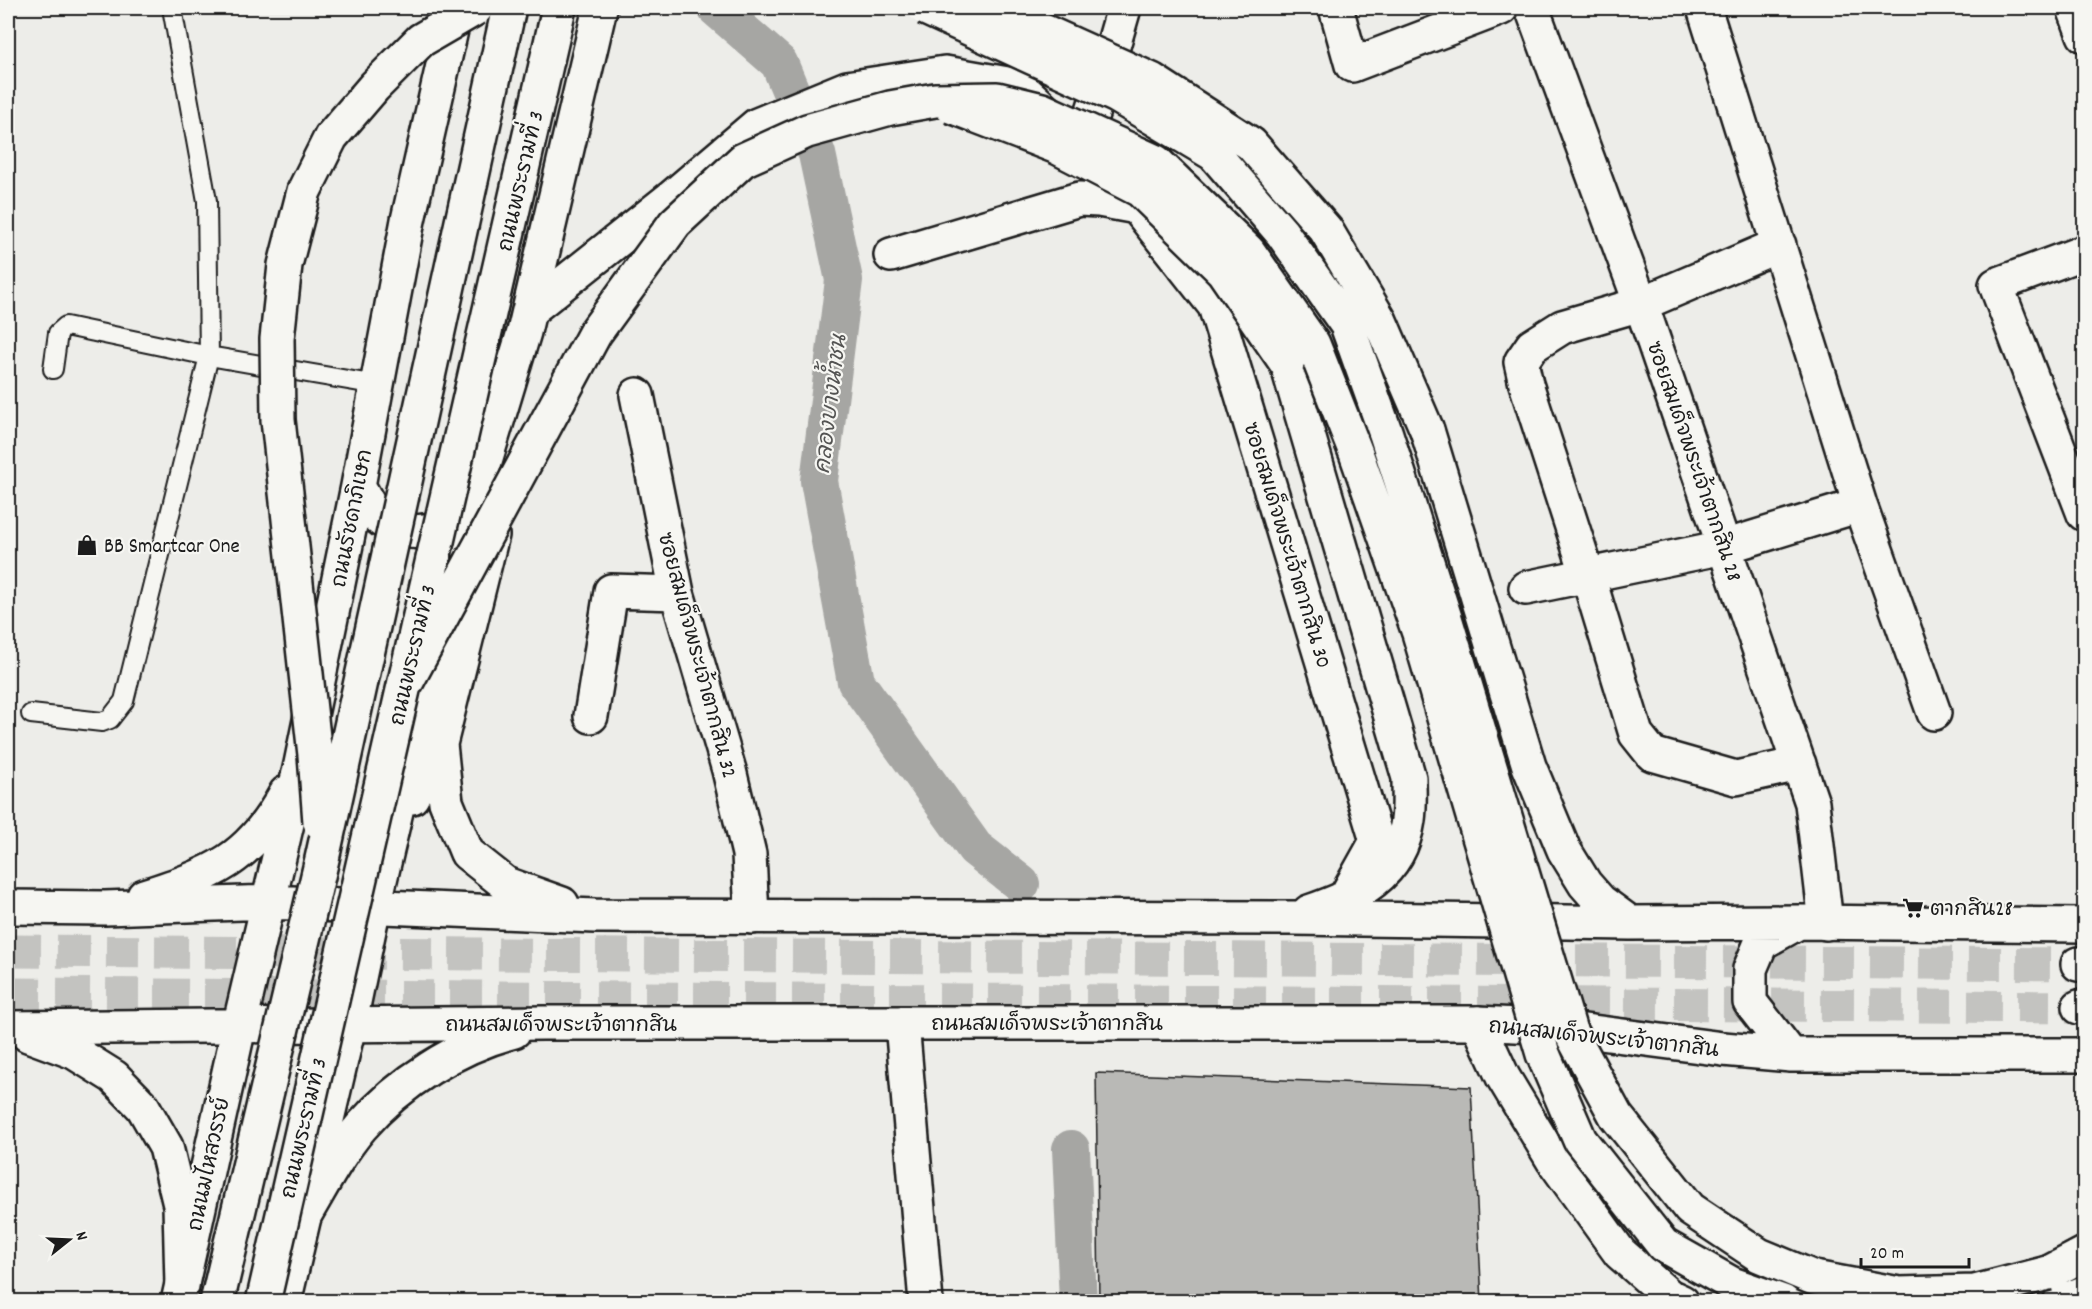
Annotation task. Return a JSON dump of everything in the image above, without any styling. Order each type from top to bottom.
[{"type":"main road","name":"ถนนรัชดาภิเษก","points":[[239,1027],[301,764],[358,486],[408,220],[456,8]]},
{"type":"main road","points":[[322,859],[315,755],[278,420],[277,339],[285,265],[304,191],[331,137],[374,87],[421,40],[476,8]]},
{"type":"main road","name":"ถนนพระรามที่ 3","points":[[217,1302],[322,859],[509,8]]},
{"type":"main road","name":"ถนนพระรามที่ 3","points":[[263,1302],[559,8]]},
{"type":"main road","points":[[285,1302],[413,738],[472,504],[527,321],[600,8]]},
{"type":"main road","points":[[925,8],[1117,96],[1214,154],[1282,233],[1347,325],[1386,434],[1445,618],[1570,1031],[1616,1116],[1690,1209],[1759,1255],[1814,1278],[1899,1294],[2054,1287],[2085,1293]]},
{"type":"main road","points":[[982,8],[999,12],[1028,24],[1152,80],[1251,144],[1326,230],[1380,321],[1427,430],[1529,766],[1564,850],[1585,884],[1600,901],[1630,923]]},
{"type":"main road","points":[[1082,144],[1124,8]]},
{"type":"main road","points":[[1336,8],[1352,65],[1501,8]]},
{"type":"main road","name":"ซอยสมเด็จพระเจ้าตากสิน 28","points":[[1532,8],[1641,304],[1812,803],[1812,922]]},
{"type":"main road","points":[[1704,8],[1860,505],[1934,713]]},
{"type":"main road","points":[[2074,8],[2085,35]]},
{"type":"main road","points":[[391,838],[440,744],[508,475],[527,321],[758,125],[847,88],[945,73],[1019,86],[1068,82],[1105,74]]},
{"type":"main road","name":"ซอยสมเด็จพระเจ้าตากสิน 30","points":[[1019,86],[1082,144],[1137,207],[1215,306],[1377,841],[1344,900]]},
{"type":"main road","points":[[406,683],[595,333],[675,223],[743,160],[807,131],[890,108],[935,100],[997,99],[1042,110],[1156,162],[1248,251],[1313,344],[1356,453],[1419,633],[1543,1054],[1580,1140],[1663,1245],[1732,1284],[1783,1302]]},
{"type":"main road","points":[[935,100],[1055,146],[1140,190],[1223,271],[1287,364],[1409,778],[1408,821],[1397,856],[1370,885],[1344,900],[1293,918]]},
{"type":"main road","points":[[891,255],[1079,199],[1137,207]]},
{"type":"main road","points":[[1779,245],[1641,304],[1562,327],[1532,346],[1521,362],[1636,734],[1652,754],[1736,778],[1799,764]]},
{"type":"main road","points":[[2085,252],[1996,285],[2085,514]]},
{"type":"main road","name":"ซอยสมเด็จพระเจ้าตากสิน 32","points":[[637,395],[677,593],[729,770],[749,854],[752,916]]},
{"type":"main road","points":[[358,486],[376,516],[399,529],[430,531],[453,522],[472,504]]},
{"type":"main road","points":[[1526,588],[1724,547],[1860,505]]},
{"type":"main road","points":[[591,716],[610,591],[677,593]]},
{"type":"main road","points":[[440,744],[446,802],[466,853],[506,884],[596,916]]},
{"type":"main road","points":[[105,908],[196,879],[240,855],[272,819],[301,764]]},
{"type":"main road","points":[[8,907],[105,908],[269,902],[596,916],[1293,918],[1630,923],[2085,925]]},
{"type":"main road","points":[[1791,1055],[1750,1002],[1750,969],[1761,943],[1812,922]]},
{"type":"main road","points":[[304,1216],[336,1161],[360,1129],[387,1100],[419,1074],[495,1036],[544,1023]]},
{"type":"main road","name":"ถนนสมเด็จพระเจ้าตากสิน","points":[[9,1028],[544,1023],[1478,1023],[1554,1027],[1723,1049],[1791,1055],[2085,1054]]},
{"type":"main road","points":[[902,1023],[926,1302]]},
{"type":"main road","points":[[1478,1023],[1503,1077],[1553,1160],[1620,1252],[1669,1296],[1682,1302]]},
{"type":"main road","name":"ถนนมไหสวรรย์","points":[[180,1294],[239,1027]]},
{"type":"main road","points":[[9,1028],[74,1052],[114,1077],[143,1107],[166,1147],[180,1205],[180,1294]]},
{"type":"main road","points":[[2054,1287],[2085,1254]]},
{"type":"lane","points":[[31,714],[102,722],[110,719],[124,701],[209,356],[207,201],[172,8]]},
{"type":"lane","points":[[53,369],[58,333],[66,326],[209,356],[377,385]]},
{"type":"building","points":[[1096,1073],[1471,1087],[1482,1302],[1099,1302]]},
{"type":"waterway","name":"คลองบางน้ำชน","points":[[716,8],[779,63],[817,154],[844,280],[819,481],[856,682],[975,848],[1021,884]]},
{"type":"waterway","name":"คลองบางน้ำชน","points":[[1071,1149],[1078,1302]]},
{"type":"tunnel","points":[[8,951],[2078,964]]},
{"type":"tunnel","points":[[8,994],[2079,1007]]},
{"type":"place","name":"BB Smartcar One","points":[[87,545]]},
{"type":"place","name":"ตากสิน28","points":[[1913,908]]}]
